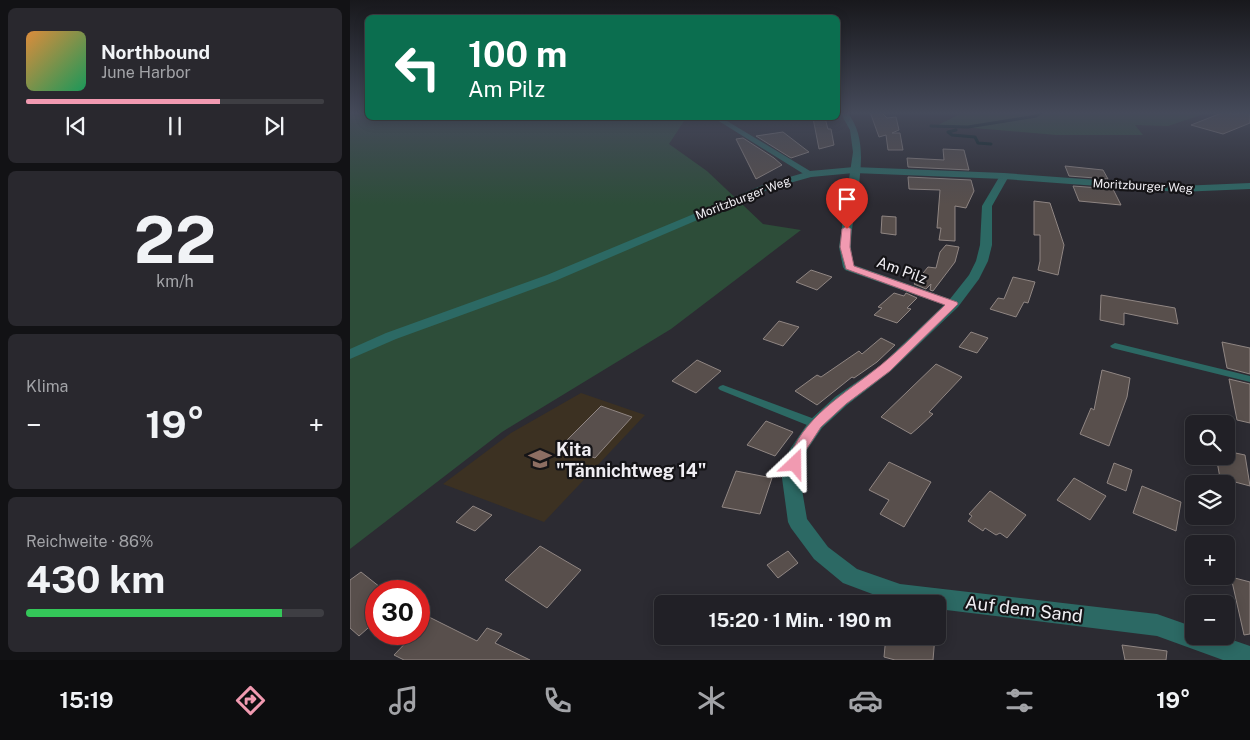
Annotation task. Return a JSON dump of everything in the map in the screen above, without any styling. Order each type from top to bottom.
[{"type":"street","points":[[759,143],[810,174]]},
{"type":"street","points":[[854,170],[856,143]]},
{"type":"street","name":"Moritzburger Weg","points":[[350,354],[391,336],[551,278],[769,186],[810,174],[854,170],[1004,176],[1179,189],[1250,186]]},
{"type":"street","name":"Am Pilz","points":[[854,170],[845,247],[849,267],[953,304]]},
{"type":"street","name":"Auf dem Sand","points":[[1004,176],[993,192],[987,206],[986,245],[982,261],[975,276],[953,304],[886,368],[841,401],[816,424],[799,449],[791,478],[798,522],[821,553],[850,576],[900,594],[1157,625],[1250,658]]},
{"type":"lane","points":[[1114,346],[1250,379]]},
{"type":"lane","points":[[723,388],[816,424]]},
{"type":"shaded area","name":"Kita \"Tännichtweg 14\"","points":[[581,393],[645,415],[544,522],[443,484],[511,433]]},
{"type":"green space","points":[[350,143],[670,143],[707,171],[763,224],[801,230],[671,329],[502,432],[350,549]]},
{"type":"building","points":[[738,143],[750,143],[782,165],[756,179]]},
{"type":"building","points":[[767,143],[797,143],[809,152],[791,158]]},
{"type":"building","points":[[818,143],[834,143],[834,145],[819,149]]},
{"type":"building","points":[[887,143],[902,143],[903,150],[888,150]]},
{"type":"building","points":[[943,149],[964,150],[969,170],[908,167],[907,158],[944,160]]},
{"type":"building","points":[[1065,166],[1103,170],[1108,179],[1069,176]]},
{"type":"building","points":[[908,177],[971,180],[974,191],[966,208],[955,206],[955,241],[939,240],[941,228],[937,228],[940,190],[909,189]]},
{"type":"building","points":[[1073,186],[1113,189],[1121,205],[1079,201]]},
{"type":"building","points":[[1034,201],[1050,203],[1064,245],[1058,275],[1038,270],[1040,235],[1034,235]]},
{"type":"building","points":[[882,216],[896,217],[896,235],[881,233]]},
{"type":"building","points":[[946,245],[959,247],[955,262],[933,291],[930,290],[931,284],[926,289],[914,284],[928,267],[936,268],[940,252]]},
{"type":"building","points":[[811,270],[832,277],[817,290],[796,282]]},
{"type":"building","points":[[1013,277],[1035,282],[1028,303],[1024,302],[1016,317],[990,309],[998,298],[1004,299]]},
{"type":"building","points":[[894,293],[904,296],[906,293],[917,298],[907,308],[911,309],[897,323],[874,315],[882,308],[878,307]]},
{"type":"building","points":[[1101,295],[1175,308],[1178,324],[1124,313],[1124,325],[1100,320]]},
{"type":"building","points":[[779,321],[799,327],[783,346],[763,339]]},
{"type":"building","points":[[971,332],[988,338],[977,353],[959,347]]},
{"type":"building","points":[[881,338],[895,345],[877,362],[854,378],[852,377],[817,405],[795,391],[817,375],[821,377],[859,351],[862,354]]},
{"type":"building","points":[[1222,342],[1250,348],[1250,374],[1227,368]]},
{"type":"building","points":[[697,360],[721,371],[696,393],[672,381]]},
{"type":"building","points":[[936,364],[962,377],[929,412],[933,414],[911,434],[881,417]]},
{"type":"building","points":[[1102,370],[1130,378],[1127,397],[1109,446],[1080,434],[1091,408],[1094,410]]},
{"type":"building","points":[[1229,379],[1250,384],[1250,423],[1237,420]]},
{"type":"building","points":[[601,406],[632,417],[595,458],[562,445]]},
{"type":"building","points":[[766,421],[793,432],[775,456],[747,445]]},
{"type":"building","points":[[1235,453],[1245,455],[1250,486],[1235,482],[1235,475],[1219,475],[1218,465],[1235,465]]},
{"type":"building","points":[[889,462],[931,482],[904,527],[880,514],[889,500],[869,490]]},
{"type":"building","points":[[1114,463],[1132,470],[1126,491],[1107,483]]},
{"type":"building","points":[[736,471],[772,478],[760,514],[722,507]]},
{"type":"building","points":[[1074,478],[1106,496],[1090,520],[1057,500]]},
{"type":"building","points":[[1142,486],[1181,502],[1176,531],[1133,513]]},
{"type":"building","points":[[990,491],[1026,515],[1007,538],[1000,533],[996,535],[985,528],[983,531],[968,521],[972,516],[969,514]]},
{"type":"building","points":[[473,506],[492,515],[475,531],[456,522]]},
{"type":"building","points":[[540,546],[581,570],[547,608],[505,580]]},
{"type":"building","points":[[788,551],[798,563],[778,578],[767,565]]},
{"type":"building","points":[[361,572],[371,580],[365,580],[365,631],[359,636],[350,628],[350,580]]},
{"type":"building","points":[[1235,578],[1250,582],[1250,634],[1244,635],[1233,585],[1235,585]]},
{"type":"building","points":[[430,618],[477,641],[487,628],[502,634],[495,643],[530,660],[404,660],[394,655],[404,645],[430,645]]},
{"type":"building","points":[[885,645],[934,645],[933,660],[895,660],[884,657]]},
{"type":"building","points":[[1122,645],[1167,651],[1166,660],[1125,660]]},
{"type":"waterway","points":[[978,143],[991,144]]},
{"type":"place","name":"Kita \"Tännichtweg 14\"","points":[[540,459]]},
{"type":"route","points":[[795,464],[799,449],[816,424],[841,401],[886,368],[953,304],[881,280],[849,267],[845,247],[847,229]]}]
